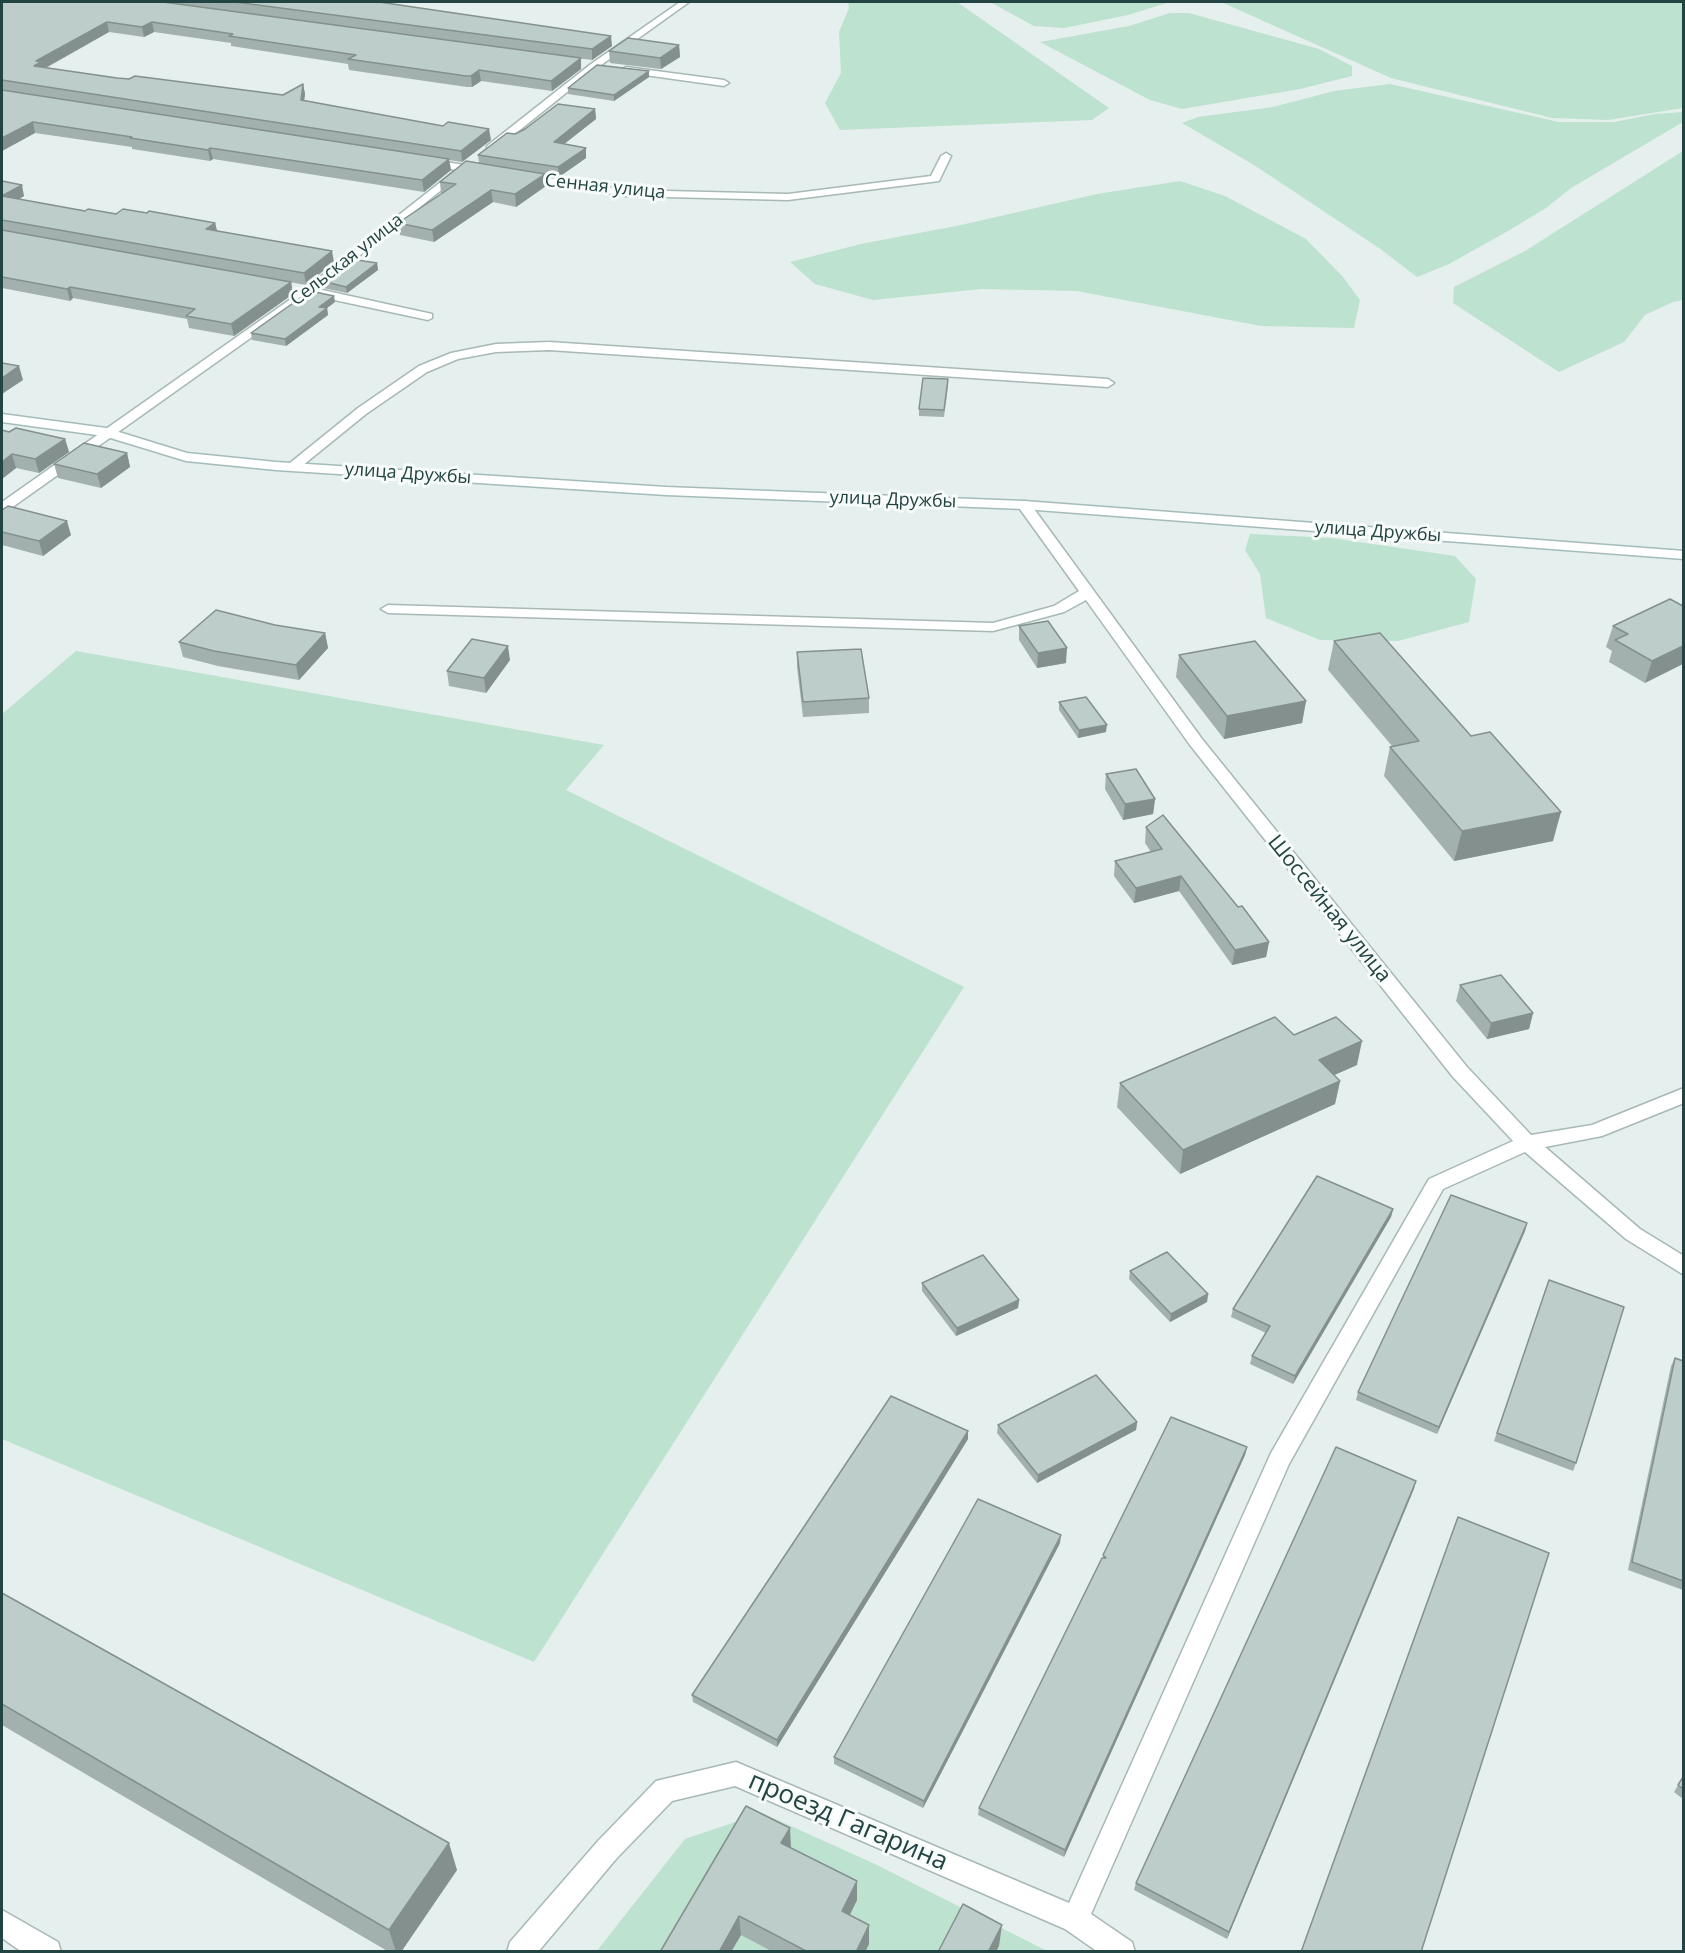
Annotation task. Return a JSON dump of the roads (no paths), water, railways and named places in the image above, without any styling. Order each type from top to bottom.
[{"type":"street","name":"Сельская улица","points":[[2,508],[303,290],[474,161],[594,66],[685,2]]},
{"type":"street","points":[[617,69],[724,83]]},
{"type":"street","name":"Сенная улица","points":[[511,175],[626,193],[788,198],[935,179],[946,156]]},
{"type":"street","points":[[418,161],[474,161],[499,174]]},
{"type":"street","points":[[303,290],[428,316]]},
{"type":"street","points":[[292,467],[362,411],[423,369],[455,356],[496,348],[549,346],[708,355],[1108,383]]},
{"type":"street","name":"улица Дружбы","points":[[2,418],[106,432],[186,457],[292,467],[666,491],[1024,506],[1683,555]]},
{"type":"street","name":"Шоссейная улица","points":[[1024,506],[1196,742],[1460,1072],[1527,1143],[1633,1234],[1683,1267]]},
{"type":"street","points":[[388,609],[993,627],[1059,609],[1087,593]]},
{"type":"street","points":[[1075,1919],[1279,1460],[1436,1184],[1527,1143],[1595,1131],[1683,1095]]},
{"type":"street","name":"проезд Гагарина","points":[[520,1952],[607,1850],[665,1790],[736,1774],[1075,1919],[1122,1952]]},
{"type":"street","points":[[2,1923],[48,1952]]}]
